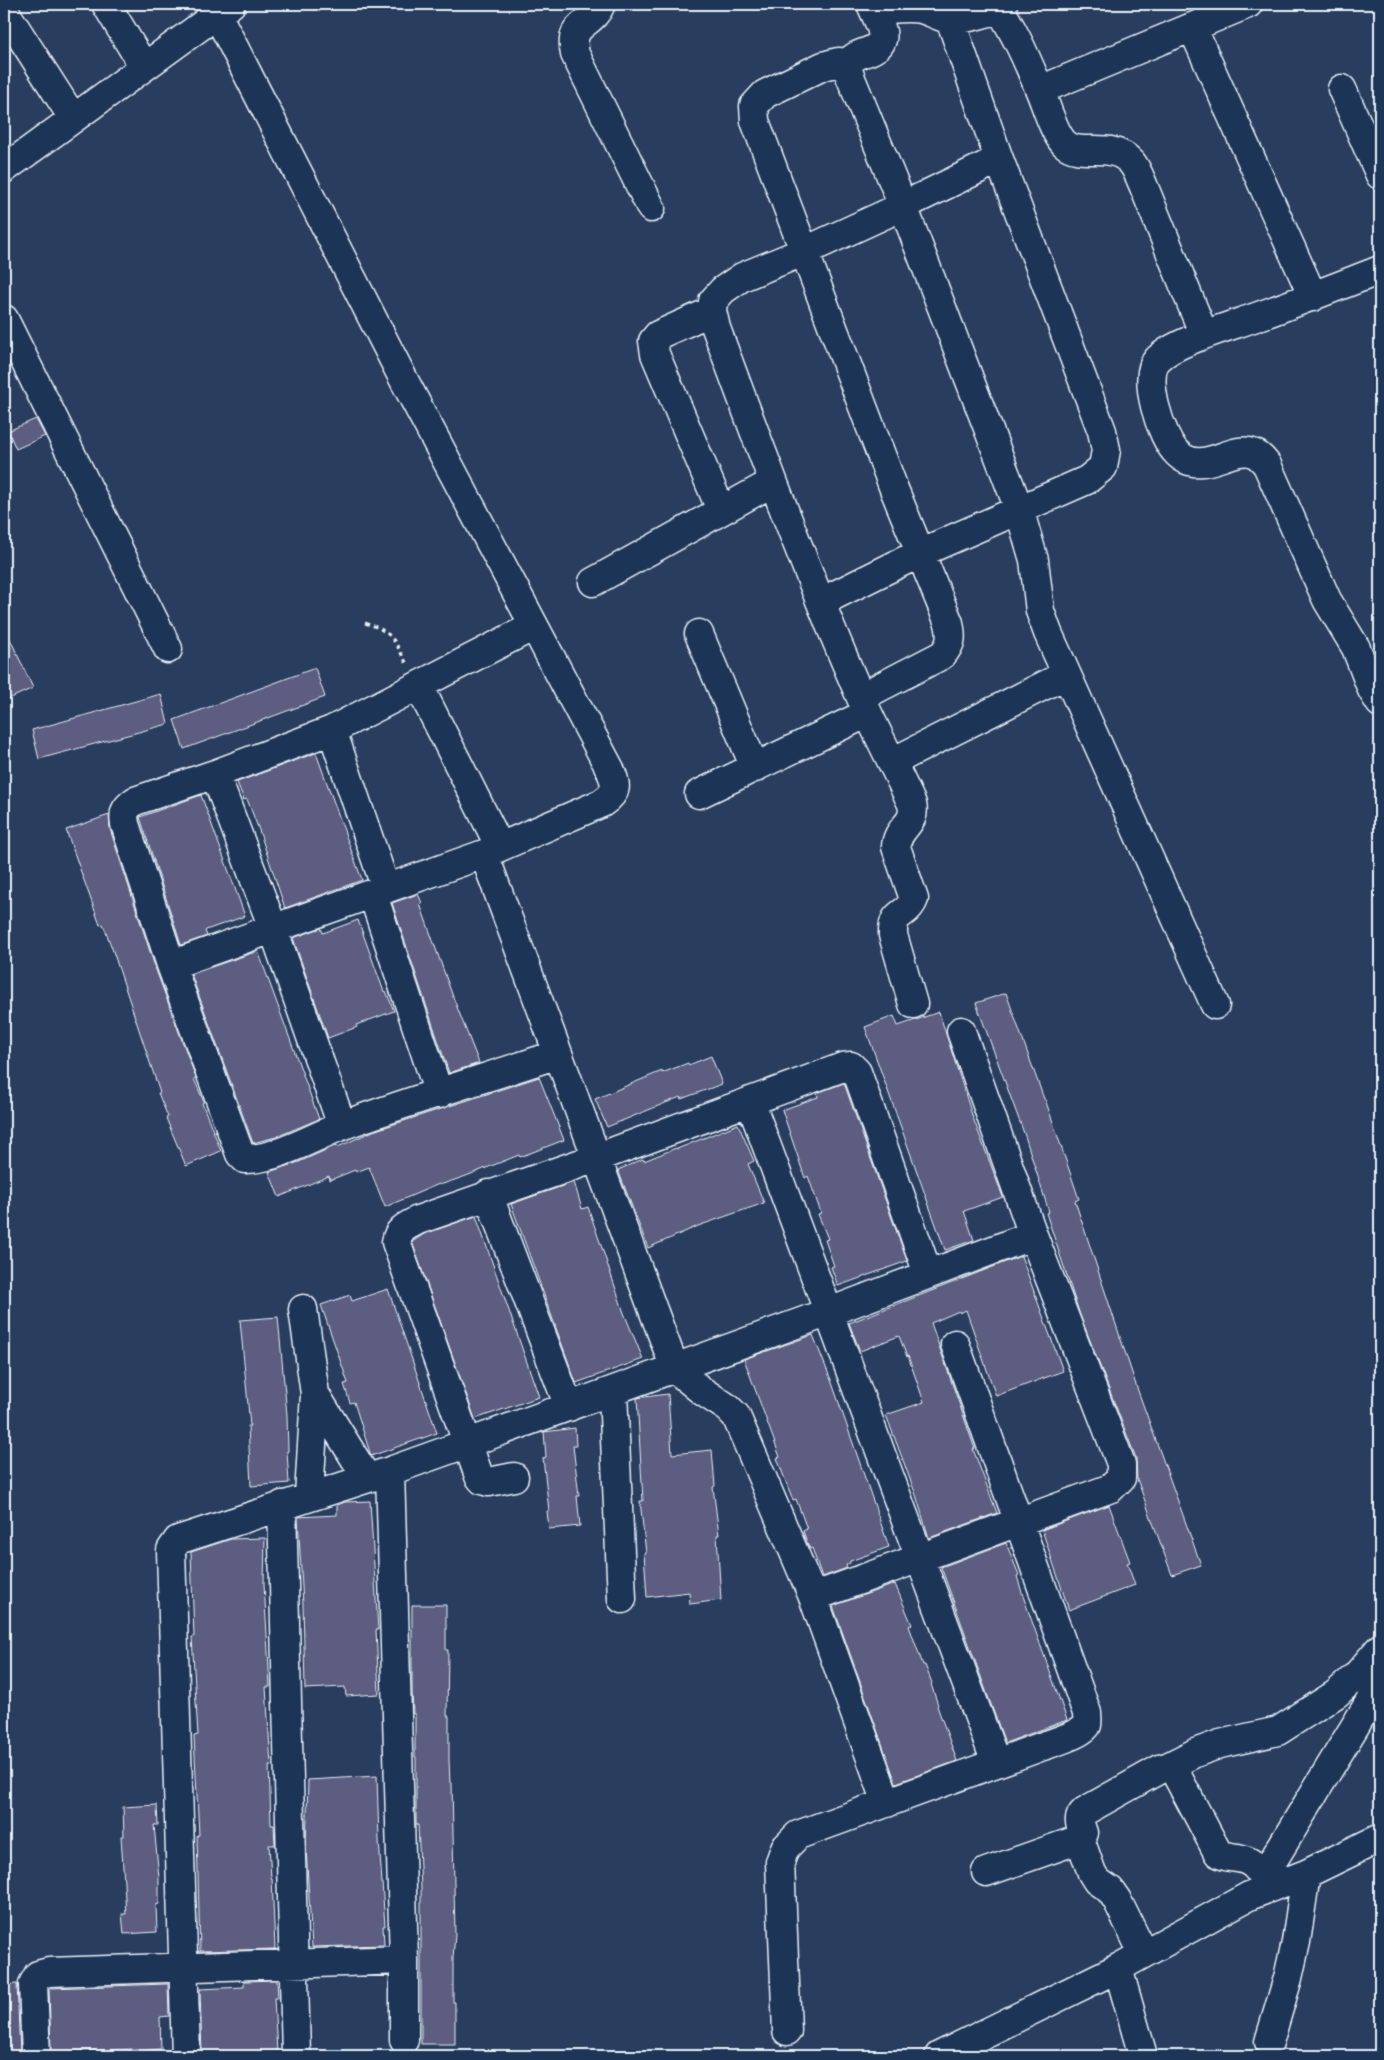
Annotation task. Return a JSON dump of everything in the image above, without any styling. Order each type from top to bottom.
[{"type":"street","points":[[106,4],[144,67]]},
{"type":"street","points":[[601,4],[597,13],[580,26],[574,34],[575,54],[652,208]]},
{"type":"street","points":[[1040,90],[1248,4]]},
{"type":"street","points":[[1204,335],[1144,187],[1132,164],[1122,154],[1106,149],[1074,149],[1064,143],[1025,53],[1001,6],[980,14],[950,19],[920,9],[872,8],[883,34],[882,42],[879,47],[854,57],[848,63],[848,70],[903,206],[1019,509],[1034,560],[1040,611],[1065,675],[1215,1005]]},
{"type":"street","points":[[4,169],[224,9],[405,382],[615,780],[616,789],[611,797],[602,803],[492,850],[171,965]]},
{"type":"street","points":[[4,10],[73,118]]},
{"type":"street","points":[[822,602],[920,553],[1087,480],[1103,467],[1106,450],[1102,431],[950,19]]},
{"type":"street","points":[[1192,27],[1313,296]]},
{"type":"street","points":[[699,794],[755,768],[864,705],[942,655],[950,646],[952,635],[949,623],[890,480],[755,121],[754,106],[765,94],[823,66],[838,62],[848,63]]},
{"type":"street","points":[[1342,89],[1380,175]]},
{"type":"street","points":[[913,1004],[893,935],[892,925],[895,918],[911,907],[914,899],[896,847],[896,839],[900,831],[911,821],[914,813],[864,705],[773,482],[712,311],[713,301],[723,290],[742,277],[805,251],[903,206],[1000,158]]},
{"type":"street","points":[[1380,270],[1204,335],[1171,350],[1158,359],[1151,370],[1154,404],[1167,439],[1178,454],[1191,461],[1204,462],[1240,452],[1251,452],[1267,465],[1327,600],[1356,648],[1372,690],[1380,703]]},
{"type":"street","points":[[712,311],[658,335],[653,341],[655,354],[721,510]]},
{"type":"street","points":[[4,319],[168,649]]},
{"type":"street","points":[[593,582],[773,482]]},
{"type":"street","points":[[534,626],[332,730],[215,774],[134,800],[126,807],[124,824],[171,965],[240,1154],[245,1159],[255,1160],[303,1143],[342,1126],[558,1054]]},
{"type":"street","points":[[698,634],[755,768]]},
{"type":"street","points":[[892,762],[1065,675]]},
{"type":"street","points":[[419,686],[492,850],[558,1054],[675,1369],[736,1416],[813,1597],[887,1803]]},
{"type":"street","points":[[332,730],[439,1094]]},
{"type":"street","points":[[215,774],[273,928],[342,1126]]},
{"type":"street","points":[[813,1597],[1111,1488],[1121,1478],[1121,1464],[1034,1235],[961,1031]]},
{"type":"street","points":[[514,1477],[489,1482],[482,1480],[468,1443],[396,1242],[397,1235],[403,1228],[418,1220],[488,1194],[596,1158],[843,1067],[851,1066],[857,1072],[928,1274]]},
{"type":"street","points":[[750,1101],[996,1763]]},
{"type":"street","points":[[488,1194],[569,1407]]},
{"type":"street","points":[[186,2056],[185,1968],[171,1550],[178,1540],[378,1475],[613,1392],[1034,1235]]},
{"type":"street","points":[[303,1309],[315,1394],[310,1496]]},
{"type":"street","points":[[787,2031],[780,1862],[785,1848],[798,1835],[1078,1733],[1087,1724],[1087,1713],[955,1344]]},
{"type":"street","points":[[613,1392],[622,1599]]},
{"type":"street","points":[[315,1394],[378,1475],[404,1960],[404,2040]]},
{"type":"street","points":[[282,1505],[296,2056]]},
{"type":"street","points":[[1143,1953],[1117,1900],[1110,1890],[1097,1881],[1092,1873],[1080,1839],[1082,1833],[1079,1822],[1080,1815],[1160,1769],[1195,1754],[1220,1744],[1278,1731],[1336,1694],[1356,1676],[1380,1648]]},
{"type":"street","points":[[1266,1883],[1380,1685]]},
{"type":"street","points":[[1168,1767],[1175,1772],[1218,1853],[1225,1857],[1251,1862],[1258,1867],[1266,1883]]},
{"type":"street","points":[[939,2056],[1118,1968],[1241,1900],[1266,1883],[1306,1874],[1380,1838]]},
{"type":"street","points":[[986,1872],[1080,1839]]},
{"type":"street","points":[[1269,2042],[1288,1978],[1296,1942],[1306,1874]]},
{"type":"street","points":[[36,2056],[33,1984],[38,1975],[49,1972],[404,1960]]},
{"type":"street","points":[[1118,1968],[1143,2056]]},
{"type":"path","points":[[365,623],[381,628],[391,635],[419,686]]},
{"type":"building","points":[[36,419],[45,436],[16,449],[8,431]]},
{"type":"building","points":[[4,626],[33,688],[4,701]]},
{"type":"building","points":[[315,668],[325,697],[184,749],[174,720]]},
{"type":"building","points":[[161,694],[168,724],[39,759],[32,730]]},
{"type":"building","points":[[316,753],[362,880],[285,908],[259,830],[247,799],[244,800],[237,782]]},
{"type":"building","points":[[201,795],[245,916],[206,930],[207,936],[181,945],[140,817]]},
{"type":"building","points":[[109,815],[110,829],[156,970],[196,1078],[194,1079],[204,1102],[202,1103],[221,1151],[186,1166],[166,1118],[168,1117],[158,1093],[160,1093],[113,951],[103,924],[100,925],[66,830]]},
{"type":"building","points":[[418,894],[453,997],[479,1063],[449,1073],[392,903]]},
{"type":"building","points":[[358,920],[384,992],[386,991],[394,1011],[328,1038],[293,938],[321,928],[323,933]]},
{"type":"building","points":[[258,951],[319,1119],[276,1137],[253,1143],[191,974]]},
{"type":"building","points":[[1006,993],[1079,1199],[1075,1201],[1137,1388],[1201,1565],[1172,1575],[1137,1479],[1136,1458],[1080,1315],[1046,1213],[1049,1212],[1025,1136],[976,1003]]},
{"type":"building","points":[[939,1012],[973,1118],[1003,1197],[964,1211],[974,1240],[945,1250],[865,1027],[894,1016],[898,1026]]},
{"type":"building","points":[[711,1056],[722,1084],[681,1099],[680,1097],[607,1127],[595,1099],[662,1071],[662,1073],[688,1063],[689,1065]]},
{"type":"building","points":[[539,1077],[564,1140],[439,1184],[385,1207],[369,1167],[356,1172],[355,1170],[330,1180],[329,1176],[279,1197],[269,1172],[299,1162],[337,1145],[338,1147],[373,1131]]},
{"type":"building","points":[[844,1083],[907,1261],[838,1286],[831,1267],[834,1266],[825,1240],[828,1239],[818,1214],[821,1213],[808,1176],[805,1178],[782,1110],[818,1097],[817,1093]]},
{"type":"building","points":[[738,1124],[754,1161],[748,1164],[764,1203],[698,1226],[648,1248],[618,1170],[643,1159],[644,1161],[677,1149]]},
{"type":"building","points":[[574,1182],[582,1209],[588,1207],[624,1313],[643,1359],[576,1383],[511,1204]]},
{"type":"building","points":[[476,1216],[539,1397],[475,1419],[412,1242],[424,1234]]},
{"type":"building","points":[[1021,1256],[1063,1371],[996,1396],[966,1310],[931,1323],[975,1449],[973,1449],[997,1513],[929,1538],[916,1495],[886,1415],[924,1402],[908,1356],[899,1336],[860,1351],[849,1323]]},
{"type":"building","points":[[388,1289],[437,1433],[371,1456],[354,1402],[350,1403],[344,1384],[348,1383],[321,1305],[350,1295],[352,1301]]},
{"type":"building","points":[[278,1317],[287,1415],[289,1483],[251,1486],[248,1426],[250,1426],[240,1320]]},
{"type":"building","points":[[813,1335],[831,1380],[889,1547],[850,1561],[846,1565],[847,1568],[822,1577],[812,1548],[810,1549],[808,1545],[803,1531],[807,1529],[796,1499],[793,1500],[784,1477],[777,1458],[780,1457],[744,1359]]},
{"type":"building","points":[[668,1394],[672,1454],[712,1450],[715,1486],[713,1487],[719,1535],[717,1535],[721,1600],[690,1604],[689,1592],[647,1597],[644,1553],[646,1553],[640,1501],[643,1501],[637,1398]]},
{"type":"building","points":[[575,1428],[576,1446],[573,1446],[579,1496],[577,1496],[580,1526],[549,1529],[547,1511],[549,1511],[543,1458],[546,1457],[544,1432]]},
{"type":"building","points":[[370,1501],[378,1630],[376,1630],[379,1694],[346,1696],[345,1687],[305,1689],[298,1517],[337,1515],[337,1505],[345,1502]]},
{"type":"building","points":[[1109,1505],[1130,1562],[1127,1563],[1135,1585],[1069,1610],[1042,1530]]},
{"type":"building","points":[[265,1538],[264,1584],[270,1687],[266,1687],[271,1766],[269,1766],[271,1825],[274,1825],[275,1845],[269,1845],[275,1949],[200,1951],[197,1835],[199,1835],[194,1736],[198,1735],[192,1637],[194,1637],[191,1552],[231,1539]]},
{"type":"building","points":[[1006,1543],[1019,1575],[1017,1576],[1023,1596],[1067,1720],[1005,1743],[941,1567]]},
{"type":"building","points":[[895,1584],[912,1625],[909,1626],[923,1665],[925,1665],[932,1683],[937,1706],[957,1761],[896,1783],[833,1606]]},
{"type":"building","points":[[412,1605],[446,1605],[446,1650],[448,1650],[447,1716],[449,1716],[450,1783],[452,1783],[455,1935],[453,2002],[455,2002],[455,2044],[421,2044],[421,1889],[418,1825],[416,1825],[415,1714],[413,1714],[412,1691]]},
{"type":"building","points":[[377,1776],[385,1926],[383,1926],[384,1945],[312,1947],[306,1848],[308,1780]]},
{"type":"building","points":[[157,1805],[158,1825],[154,1825],[159,1878],[159,1904],[156,1905],[157,1932],[124,1934],[122,1914],[126,1914],[121,1836],[124,1836],[123,1807]]},
{"type":"building","points":[[277,1980],[278,1998],[274,1998],[277,2052],[202,2055],[200,1989],[244,1987],[244,1981]]},
{"type":"building","points":[[17,1984],[20,2054],[4,2055],[4,1985]]},
{"type":"building","points":[[168,1984],[169,2016],[160,2017],[161,2049],[51,2052],[49,1988]]}]
